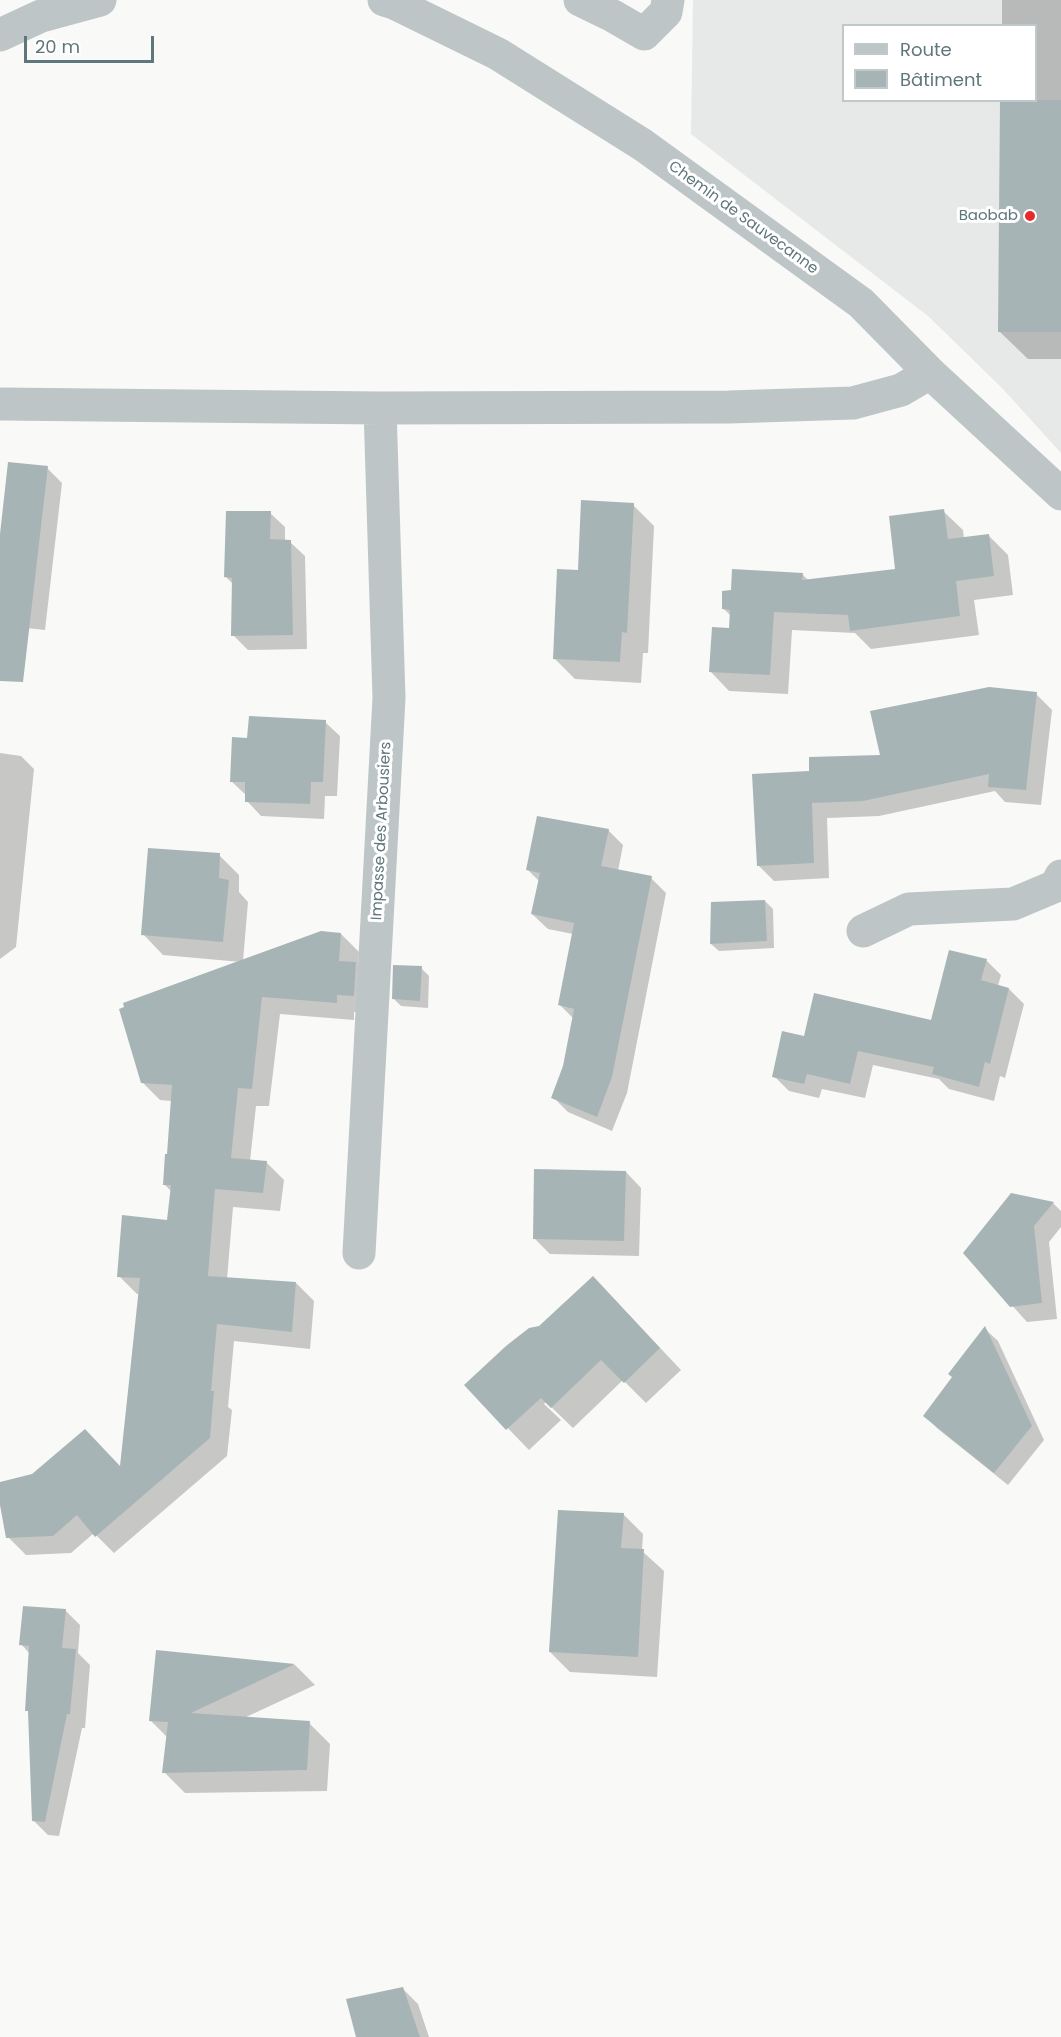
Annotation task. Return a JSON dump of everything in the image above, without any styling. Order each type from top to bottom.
[{"type":"street","points":[[0,35],[42,16],[100,0]]},
{"type":"street","name":"Chemin de Sauvecanne","points":[[384,0],[498,54],[643,145],[861,303],[930,373],[1061,494]]},
{"type":"street","points":[[580,0],[644,34],[666,12],[668,0]]},
{"type":"street","points":[[0,59],[42,16]]},
{"type":"street","points":[[0,404],[380,408],[717,407],[853,403],[901,390],[930,373]]},
{"type":"street","name":"Impasse des Arbousiers","points":[[359,1253],[389,698],[380,408]]},
{"type":"street","points":[[863,931],[909,909],[1013,904],[1056,886],[1061,876]]},
{"type":"shaded area","points":[[693,0],[1061,0],[1061,453],[1002,388],[928,316],[691,134]]},
{"type":"building","name":"Baobab","points":[[1061,100],[1061,332],[998,332],[1000,102]]},
{"type":"building","points":[[8,462],[48,466],[23,682],[0,681],[0,534]]},
{"type":"building","points":[[581,500],[634,503],[627,633],[622,632],[620,662],[553,659],[557,569],[578,570]]},
{"type":"building","points":[[944,509],[948,539],[989,534],[994,576],[956,581],[960,616],[850,631],[848,615],[774,612],[770,675],[709,672],[712,627],[729,628],[730,610],[722,609],[722,591],[731,590],[732,569],[803,573],[802,580],[895,569],[889,516]]},
{"type":"building","points":[[226,511],[271,511],[270,539],[291,540],[293,635],[231,636],[232,578],[224,577]]},
{"type":"building","points":[[989,687],[1037,692],[1026,790],[988,787],[989,774],[863,801],[812,803],[814,863],[757,866],[752,774],[809,771],[809,757],[880,755],[870,711]]},
{"type":"building","points":[[249,716],[326,720],[323,782],[311,782],[310,804],[245,802],[245,782],[230,782],[232,737],[247,738]]},
{"type":"building","points":[[537,816],[609,829],[601,866],[652,876],[612,1077],[597,1117],[551,1098],[563,1066],[574,1009],[558,1005],[574,923],[531,914],[540,873],[526,870]]},
{"type":"building","points":[[148,848],[220,853],[219,878],[229,880],[223,942],[141,935]]},
{"type":"building","points":[[765,900],[767,941],[710,944],[711,902]]},
{"type":"building","points":[[321,931],[341,933],[339,961],[356,962],[354,996],[337,995],[337,1003],[262,997],[252,1089],[238,1088],[231,1158],[267,1161],[263,1193],[215,1189],[208,1276],[296,1282],[292,1332],[217,1324],[211,1391],[214,1391],[210,1438],[95,1537],[77,1515],[53,1536],[6,1538],[0,1505],[0,1482],[32,1474],[85,1429],[120,1466],[140,1278],[117,1277],[122,1215],[167,1220],[171,1185],[163,1185],[165,1154],[167,1154],[172,1085],[141,1083],[119,1009],[124,1007],[123,1003]]},
{"type":"building","points":[[949,950],[987,959],[981,980],[1009,988],[990,1064],[985,1062],[979,1087],[932,1074],[934,1067],[858,1051],[850,1084],[807,1074],[804,1084],[772,1077],[782,1031],[804,1036],[814,993],[931,1020]]},
{"type":"building","points":[[393,965],[422,966],[420,1001],[392,999]]},
{"type":"building","points":[[534,1169],[626,1171],[624,1241],[533,1239]]},
{"type":"building","points":[[1011,1193],[1054,1202],[1034,1226],[1042,1303],[1010,1307],[963,1253]]},
{"type":"building","points":[[593,1276],[660,1348],[624,1383],[601,1360],[551,1408],[541,1398],[506,1430],[464,1385],[506,1346],[529,1328],[539,1326]]},
{"type":"building","points":[[985,1326],[1032,1426],[994,1473],[923,1416],[952,1377],[948,1374]]},
{"type":"building","points":[[558,1510],[624,1513],[621,1548],[644,1549],[638,1657],[549,1652]]},
{"type":"building","points":[[23,1606],[66,1609],[62,1648],[76,1649],[70,1714],[67,1714],[45,1822],[32,1821],[28,1711],[25,1711],[29,1646],[19,1645]]},
{"type":"building","points":[[156,1650],[295,1664],[191,1713],[310,1721],[307,1770],[162,1773],[168,1722],[149,1721]]},
{"type":"building","points":[[403,1987],[420,2037],[356,2037],[346,1999]]},
{"type":"place","name":"Baobab","points":[[1030,216]]}]
